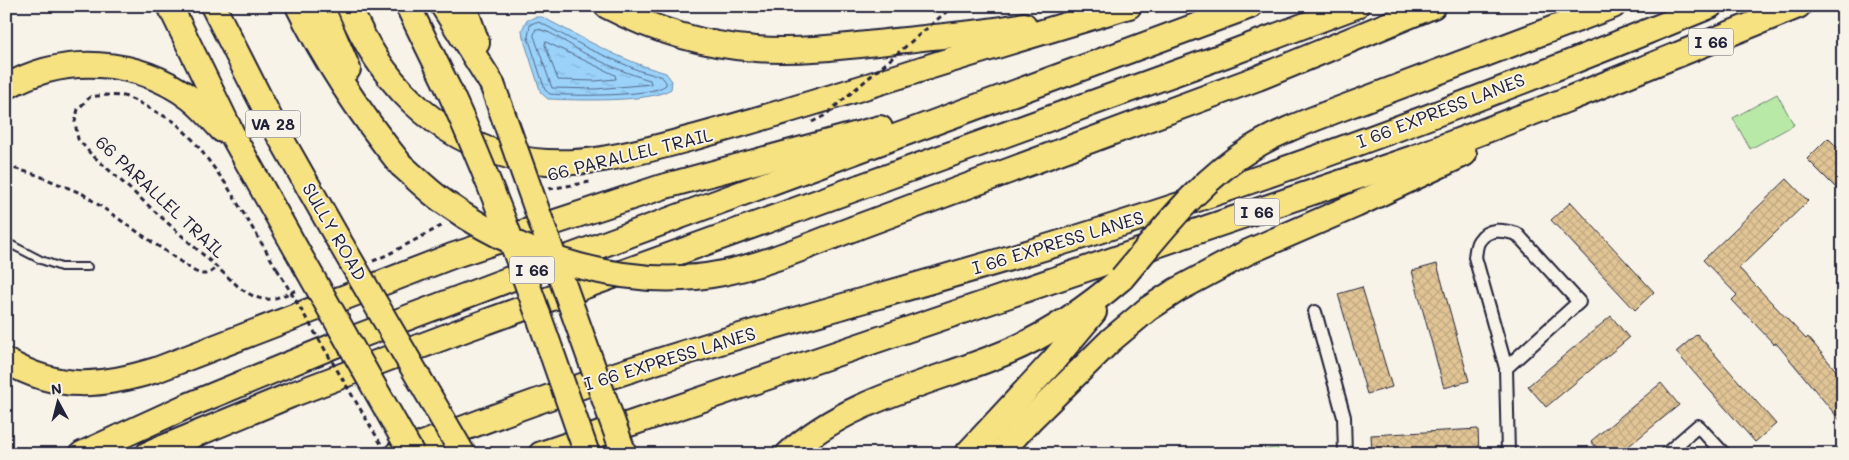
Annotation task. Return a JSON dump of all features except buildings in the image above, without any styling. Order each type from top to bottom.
[{"type":"highway","points":[[170,6],[248,163],[412,454]]},
{"type":"highway","name":"SULLY ROAD","points":[[213,6],[275,128],[463,454]]},
{"type":"highway","points":[[298,6],[336,76],[372,130],[401,165],[446,204],[492,232],[570,263],[626,276],[683,278],[722,273],[758,264],[1258,78],[1433,6]]},
{"type":"highway","points":[[321,6],[367,108],[401,165]]},
{"type":"highway","points":[[349,6],[373,56],[388,77],[404,96],[436,122],[465,139],[504,154],[538,161],[563,162],[589,161],[621,156],[759,120],[1129,6]]},
{"type":"highway","points":[[408,6],[467,131],[497,203],[587,454]]},
{"type":"highway","points":[[443,6],[492,84]]},
{"type":"highway","points":[[464,6],[624,454]]},
{"type":"highway","points":[[607,6],[650,26],[699,40],[756,49],[791,49],[886,42],[1003,29],[1057,18],[1098,6]]},
{"type":"highway","name":"I 66","points":[[82,454],[195,402],[338,344],[1250,6]]},
{"type":"highway","points":[[972,146],[1124,75],[1311,6]]},
{"type":"highway","points":[[148,454],[260,407],[430,343],[1356,6]]},
{"type":"highway","points":[[967,454],[1095,300],[1122,278],[1197,192],[1233,160],[1276,135],[1329,113],[1613,6]]},
{"type":"highway","name":"I 66 EXPRESS LANES","points":[[397,454],[518,408],[628,370],[1070,240],[1222,191],[1452,108],[1710,6]]},
{"type":"highway","name":"I 66","points":[[541,454],[763,377],[1360,177],[1623,77],[1798,6]]},
{"type":"highway","points":[[6,87],[42,71],[66,66],[90,64],[118,66],[143,72],[167,83],[191,98],[211,118],[248,163]]},
{"type":"highway","points":[[999,454],[1031,419],[1111,340],[1148,309],[1211,271],[1281,237],[1372,198],[1623,77]]},
{"type":"highway","points":[[6,361],[36,376],[69,383],[102,383],[122,379],[156,370],[452,256],[662,186],[844,137],[989,102]]},
{"type":"highway","points":[[788,454],[813,432],[857,408],[1071,327]]},
{"type":"highway","points":[[1019,454],[1072,379]]},
{"type":"street","points":[[1506,368],[1579,302],[1517,234],[1503,229],[1487,233],[1478,242],[1475,257],[1506,368],[1508,454]]},
{"type":"street","points":[[1315,312],[1344,417],[1345,454]]},
{"type":"street","points":[[1666,454],[1698,426],[1724,454]]},
{"type":"lane","points":[[6,242],[41,260],[61,267],[88,267]]},
{"type":"path","points":[[805,125],[824,116],[953,6]]},
{"type":"path","name":"66 PARALLEL TRAIL","points":[[301,289],[265,300],[251,296],[216,268],[111,174],[78,139],[75,122],[78,109],[90,97],[105,95],[124,96],[175,122],[194,141],[226,184],[277,270],[386,454]]},
{"type":"path","points":[[6,166],[37,175],[83,194],[194,272],[202,275],[209,274],[216,268]]},
{"type":"path","name":"66 PARALLEL TRAIL","points":[[543,190],[591,181]]},
{"type":"path","points":[[370,262],[387,256],[452,219]]},
{"type":"green space","points":[[1777,94],[1794,125],[1750,149],[1733,118]]},
{"type":"green space","points":[[1277,447],[1279,454],[1248,454]]},
{"type":"water","points":[[535,17],[542,17],[618,56],[666,73],[672,81],[671,89],[647,97],[630,99],[548,99],[541,93],[523,37],[522,30],[526,21]]}]
